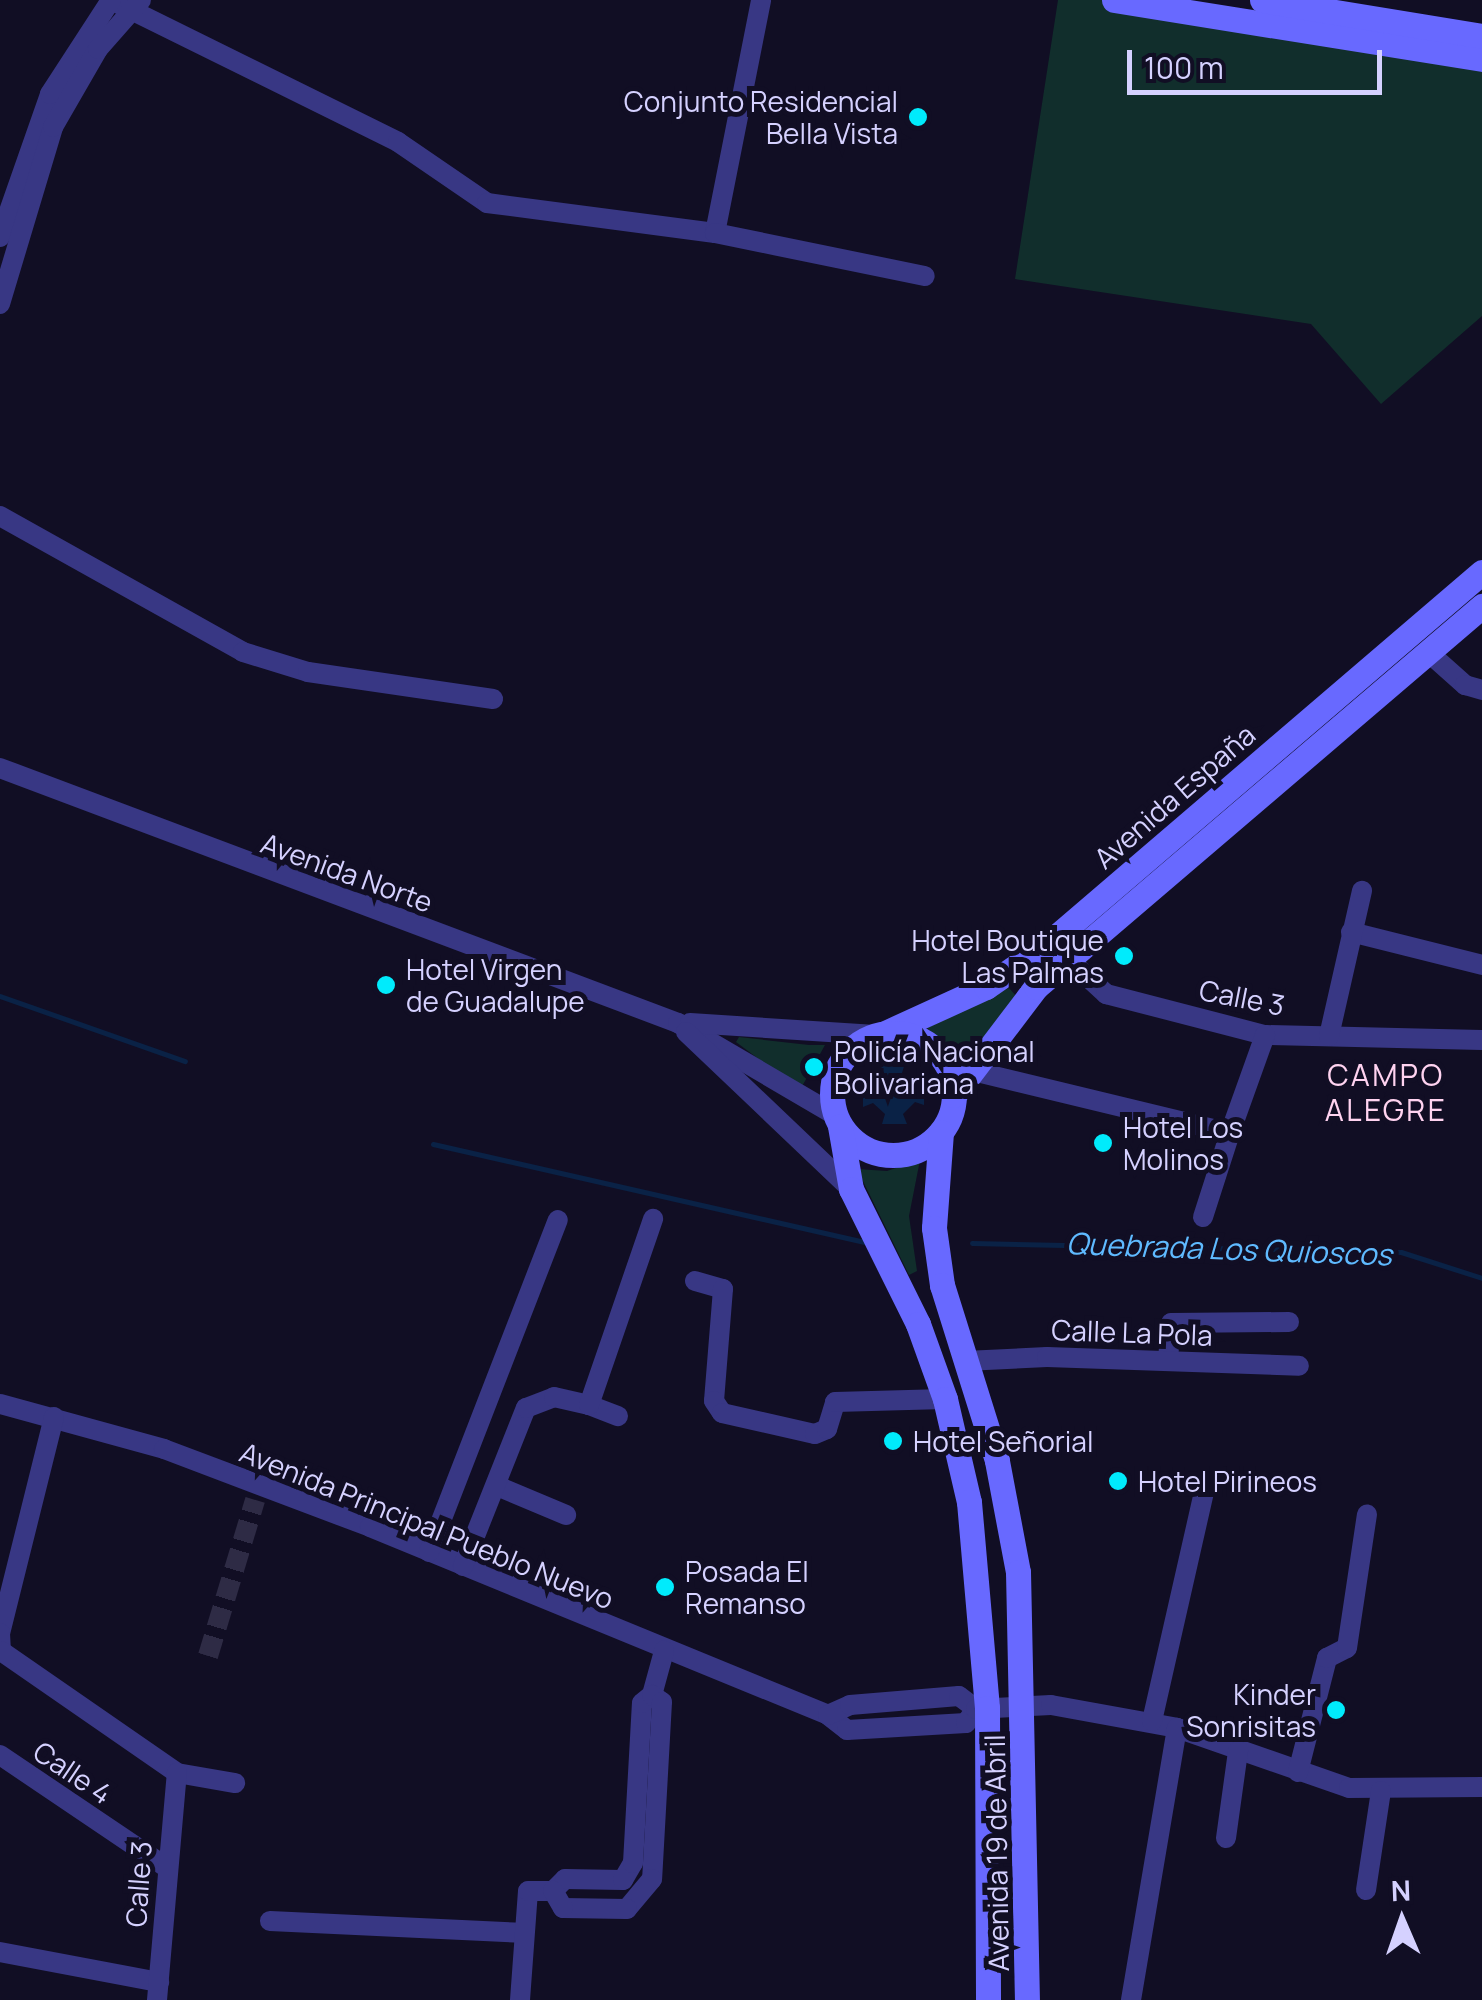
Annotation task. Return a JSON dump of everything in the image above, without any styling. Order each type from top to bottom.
[{"type":"main road","points":[[1114,0],[1482,59]]},
{"type":"main road","points":[[1262,0],[1482,36]]},
{"type":"main road","name":"Avenida España","points":[[880,1034],[986,987],[1043,948],[1482,572]]},
{"type":"main road","name":"Avenida España","points":[[954,1095],[1036,987],[1482,606]]},
{"type":"main road","points":[[981,1708],[978,1558],[946,1399],[918,1324],[850,1189],[832,1086],[843,1058],[880,1034],[934,1048],[945,1061],[954,1095],[941,1132],[934,1228],[951,1320],[1009,1512],[1024,1706]]},
{"type":"main road","points":[[838,1121],[853,1141],[889,1155],[926,1145],[941,1132]]},
{"type":"main road","name":"Avenida 19 de Abril","points":[[1024,1706],[1028,2000]]},
{"type":"main road","name":"Avenida 19 de Abril","points":[[981,1708],[988,2000]]},
{"type":"street","points":[[0,236],[50,94],[111,0],[135,6],[398,142],[487,203],[715,233],[925,276]]},
{"type":"street","points":[[715,233],[762,0]]},
{"type":"street","points":[[0,304],[53,127],[98,49],[135,6]]},
{"type":"street","points":[[0,516],[243,652],[308,672],[493,699]]},
{"type":"street","points":[[1428,652],[1464,686],[1482,690]]},
{"type":"street","name":"Avenida Norte","points":[[0,768],[678,1023],[838,1121]]},
{"type":"street","points":[[1329,1036],[1362,891]]},
{"type":"street","points":[[1351,932],[1482,965]]},
{"type":"street","name":"Calle 3","points":[[1068,959],[1106,994],[1266,1035],[1482,1040]]},
{"type":"street","points":[[678,1023],[850,1189]]},
{"type":"street","name":"Avenida Norte","points":[[678,1023],[880,1034]]},
{"type":"street","points":[[1203,1217],[1266,1035]]},
{"type":"street","points":[[973,1072],[1230,1133]]},
{"type":"street","points":[[590,1405],[653,1219]]},
{"type":"street","points":[[429,1552],[558,1220]]},
{"type":"street","points":[[695,1281],[723,1289],[714,1401],[722,1413],[814,1434],[827,1429],[835,1402],[946,1399]]},
{"type":"street","points":[[1168,1359],[1163,1323],[1289,1322]]},
{"type":"street","name":"Calle La Pola","points":[[965,1362],[1168,1359],[1299,1366]]},
{"type":"street","points":[[464,1566],[526,1408],[554,1397],[618,1416]]},
{"type":"street","name":"Avenida Principal Pueblo Nuevo","points":[[0,1404],[54,1417],[429,1552],[664,1652],[828,1715],[846,1730],[966,1723],[981,1708],[1024,1706],[1152,1721],[1298,1772],[1382,1791],[1482,1788]]},
{"type":"street","points":[[54,1417],[0,1633],[1,1651],[177,1773],[235,1783]]},
{"type":"street","points":[[497,1486],[566,1514]]},
{"type":"street","points":[[1152,1721],[1204,1492]]},
{"type":"street","points":[[1298,1772],[1326,1658],[1348,1648],[1367,1514]]},
{"type":"street","points":[[520,2000],[521,1933],[528,1891],[554,1891],[563,1908],[627,1909],[652,1879],[662,1702],[652,1695],[664,1652]]},
{"type":"street","points":[[1130,2000],[1176,1728]]},
{"type":"street","points":[[1226,1838],[1238,1751]]},
{"type":"street","name":"Calle 4","points":[[0,1755],[166,1868]]},
{"type":"street","name":"Calle 3","points":[[158,1991],[177,1773]]},
{"type":"street","points":[[1366,1890],[1382,1791]]},
{"type":"street","points":[[270,1921],[521,1933]]},
{"type":"street","points":[[0,1952],[158,1991]]},
{"type":"green space","points":[[1058,0],[1139,0],[1482,53],[1482,316],[1381,404],[1311,324],[1015,279]]},
{"type":"green space","points":[[1009,988],[1017,997],[961,1071],[957,1055],[927,1028]]},
{"type":"green space","points":[[739,1037],[825,1045],[800,1090],[736,1042]]},
{"type":"green space","points":[[920,1160],[909,1216],[917,1271],[909,1275],[857,1169],[887,1171]]},
{"type":"water","points":[[905,1063],[902,1073],[914,1084],[924,1080],[924,1105],[915,1102],[903,1114],[907,1124],[882,1124],[885,1114],[873,1103],[863,1107],[863,1082],[873,1085],[884,1073],[880,1064]]},
{"type":"waterway","name":"Quebrada Los Quioscos","points":[[0,996],[185,1061]]},
{"type":"waterway","name":"Quebrada Los Quioscos","points":[[433,1144],[869,1243]]},
{"type":"waterway","name":"Quebrada Los Quioscos","points":[[972,1243],[1401,1252],[1482,1278]]},
{"type":"tunnel","points":[[208,1656],[255,1500]]},
{"type":"place","name":"Conjunto Residencial Bella Vista","points":[[918,117]]},
{"type":"place","name":"Hotel Boutique Las Palmas","points":[[1124,956]]},
{"type":"place","name":"Hotel Virgen de Guadalupe","points":[[386,985]]},
{"type":"place","name":"Policía Nacional Bolivariana","points":[[814,1067]]},
{"type":"place","name":"Hotel Los Molinos","points":[[1103,1143]]},
{"type":"place","name":"Hotel Señorial","points":[[893,1441]]},
{"type":"place","name":"Hotel Pirineos","points":[[1118,1481]]},
{"type":"place","name":"Posada El Remanso","points":[[665,1587]]},
{"type":"place","name":"Kinder Sonrisitas","points":[[1336,1710]]},
{"type":"district","name":"CAMPO ALEGRE","points":[[1386,1092]]}]
